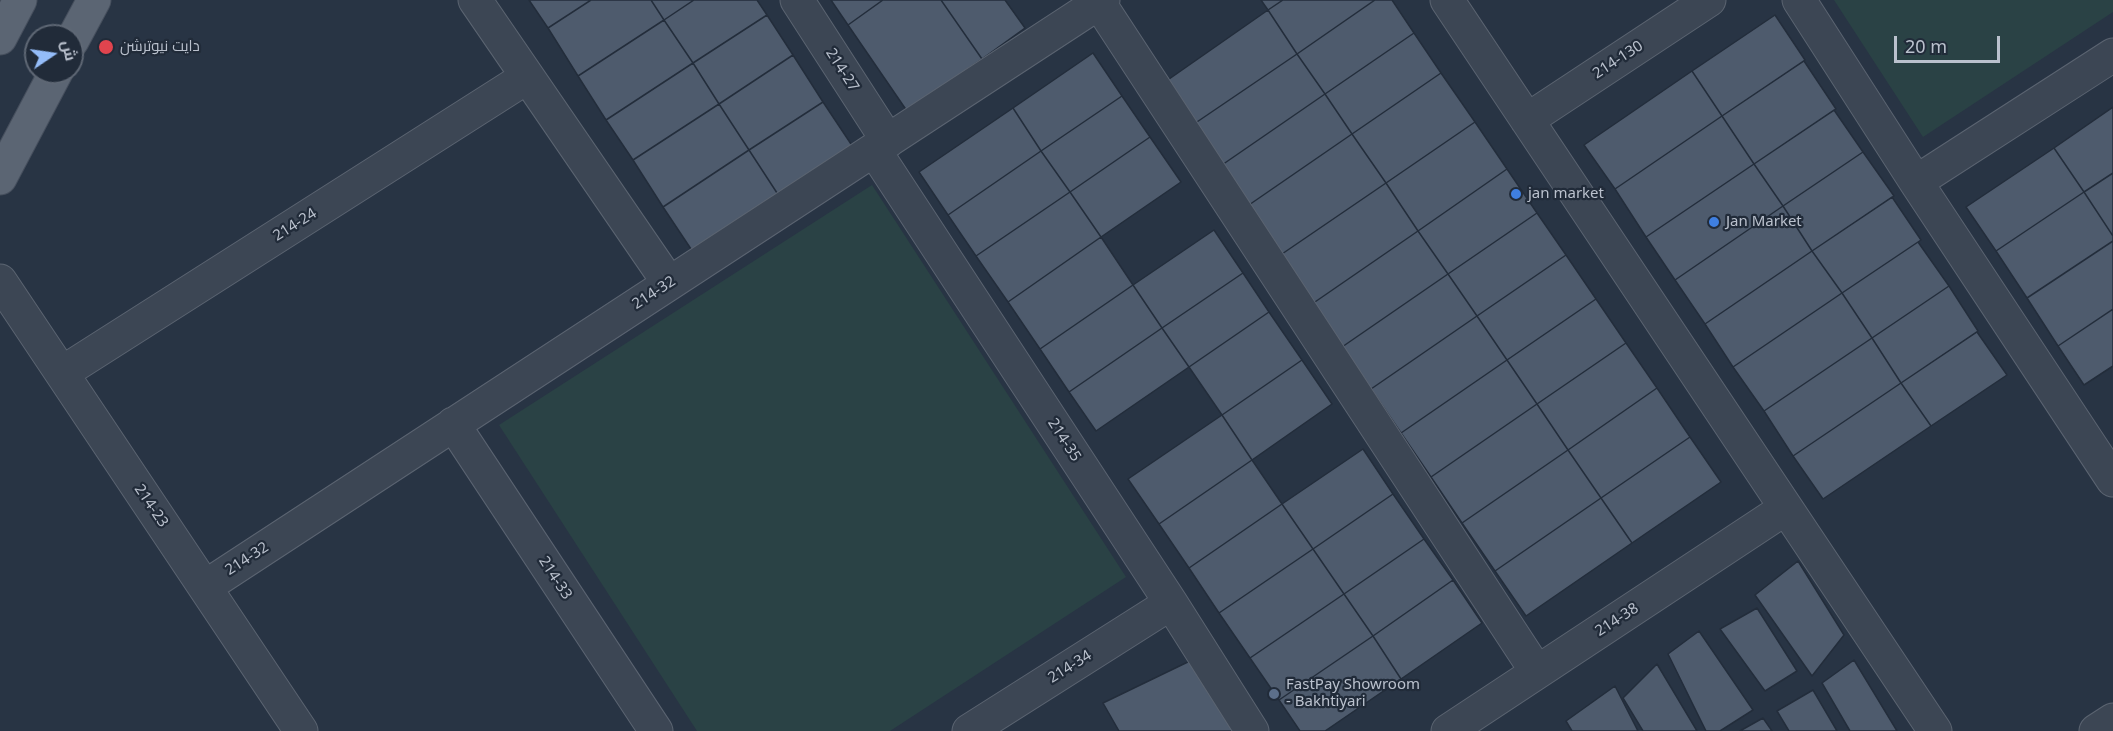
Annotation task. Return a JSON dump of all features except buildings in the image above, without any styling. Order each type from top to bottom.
[{"type":"main road","points":[[0,38],[20,0]]},
{"type":"main road","points":[[81,24],[94,0]]},
{"type":"main road","points":[[0,178],[50,84]]},
{"type":"street","points":[[475,0],[669,283]]},
{"type":"street","name":"214-27","points":[[797,0],[881,145]]},
{"type":"street","points":[[1447,0],[1786,508],[1931,730]]},
{"type":"street","name":"214-130","points":[[1527,120],[1709,0]]},
{"type":"street","points":[[1799,0],[2113,480]]},
{"type":"street","points":[[1101,1],[1537,672]]},
{"type":"street","name":"214-32","points":[[205,587],[1101,1]]},
{"type":"street","points":[[1916,182],[2113,55]]},
{"type":"street","name":"214-24","points":[[62,373],[527,77]]},
{"type":"street","name":"214-35","points":[[881,145],[1252,731]]},
{"type":"street","name":"214-23","points":[[0,281],[301,731]]},
{"type":"street","name":"214-33","points":[[453,424],[656,731]]},
{"type":"street","name":"214-38","points":[[1448,731],[1786,508]]},
{"type":"street","name":"214-34","points":[[969,731],[1172,603]]},
{"type":"street","points":[[2096,731],[2113,720]]},
{"type":"green space","points":[[1834,0],[2113,0],[2113,12],[1923,137]]},
{"type":"green space","points":[[872,185],[1126,577],[890,731],[697,731],[499,425]]},
{"type":"place","name":"دايت نيوترشن","points":[[106,47]]},
{"type":"place","name":"jan market","points":[[1516,194]]},
{"type":"place","name":"Jan Market","points":[[1714,222]]},
{"type":"place","name":"FastPay Showroom - Bakhtiyari","points":[[1274,694]]}]
